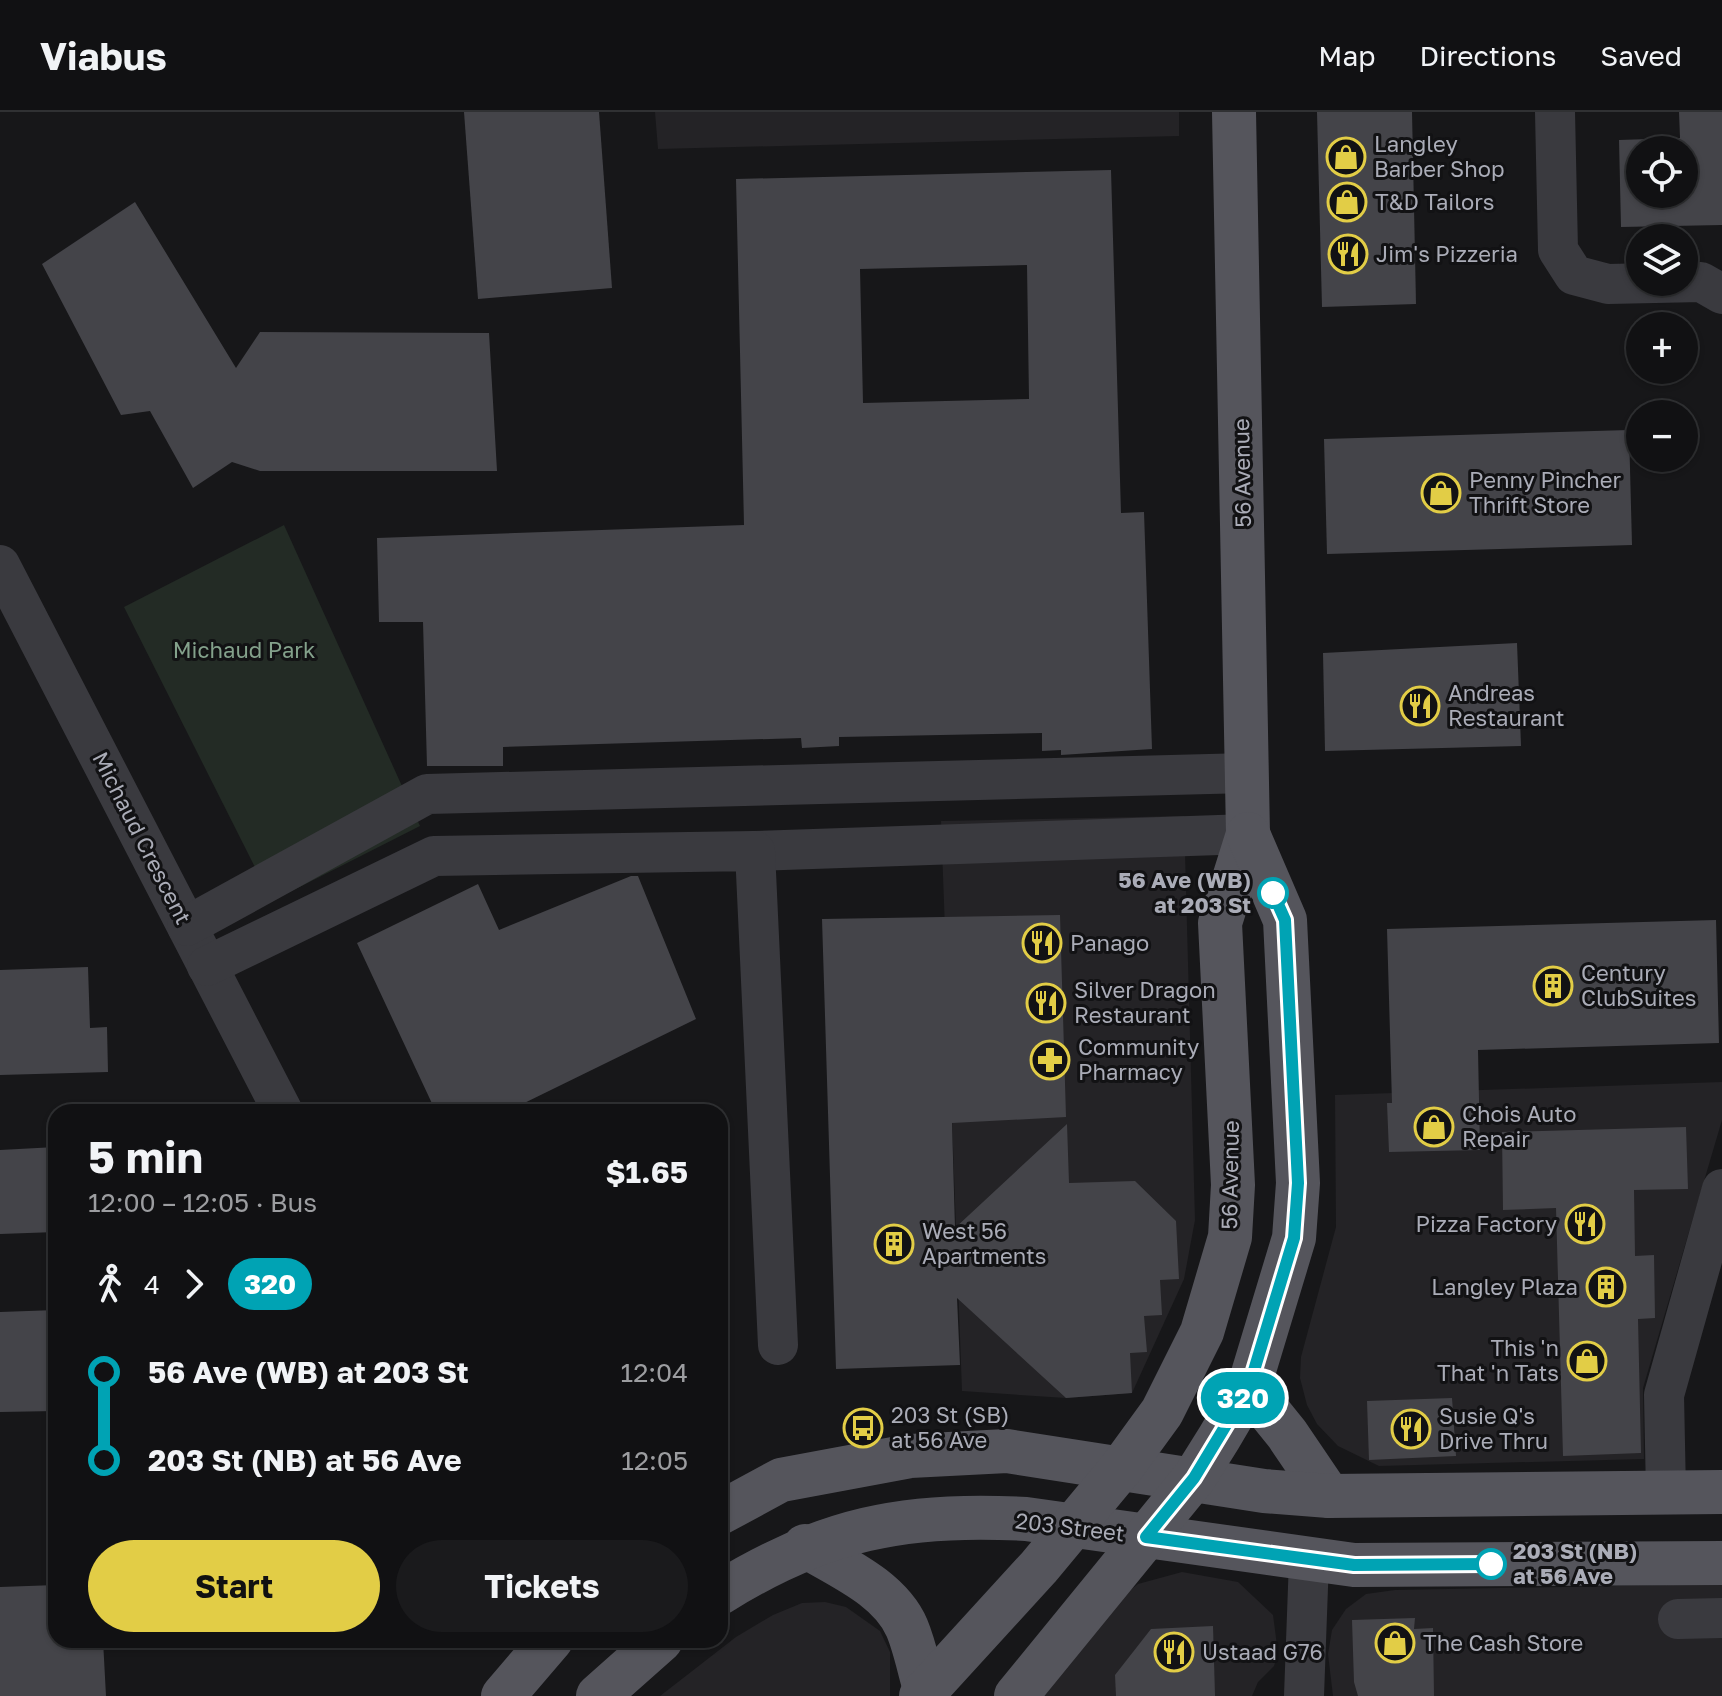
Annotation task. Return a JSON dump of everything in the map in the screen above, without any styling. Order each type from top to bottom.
[{"type":"main road","name":"56 Avenue","points":[[923,1692],[1074,1526],[1162,1412],[1202,1332],[1230,1237],[1231,1115],[1220,923],[1248,834],[1234,112]]},
{"type":"main road","name":"56 Avenue","points":[[1016,1696],[1194,1478],[1249,1387],[1294,1238],[1298,1183],[1285,920],[1248,834]]},
{"type":"main road","points":[[1249,1387],[1287,1434],[1329,1496]]},
{"type":"main road","points":[[728,1509],[781,1480],[910,1456],[1007,1451],[1264,1491],[1329,1496],[1722,1492]]},
{"type":"main road","name":"203 Street","points":[[728,1589],[805,1546],[905,1521],[984,1517],[1074,1526],[1354,1565],[1722,1563]]},
{"type":"main road","points":[[805,1546],[866,1583],[886,1600],[907,1626],[923,1692]]},
{"type":"main road","points":[[503,1696],[544,1648]]},
{"type":"main road","points":[[598,1696],[652,1648]]},
{"type":"street","points":[[1555,112],[1558,250],[1574,275],[1608,284],[1701,282],[1722,294]]},
{"type":"street","name":"Michaud Crescent","points":[[0,565],[279,1104]]},
{"type":"street","points":[[187,926],[427,794],[1248,773]]},
{"type":"street","points":[[207,966],[434,856],[755,851],[1248,834]]},
{"type":"street","points":[[755,851],[778,1345]]},
{"type":"street","points":[[1666,1493],[1664,1395],[1722,1189]]},
{"type":"street","points":[[1304,1696],[1309,1560]]},
{"type":"street","points":[[1678,1619],[1722,1618]]},
{"type":"shaded area","points":[[655,112],[1179,112],[1179,136],[658,149]]},
{"type":"shaded area","points":[[1184,816],[1195,1220],[1184,1279],[1132,1393],[1066,1398],[962,1391],[941,821]]},
{"type":"shaded area","name":"Langley Plaza","points":[[1722,1082],[1722,1120],[1643,1388],[1644,1459],[1379,1466],[1338,1446],[1317,1424],[1307,1405],[1300,1378],[1301,1357],[1336,1227],[1335,1095]]},
{"type":"shaded area","points":[[1182,1572],[1238,1582],[1273,1615],[1278,1653],[1274,1666],[1258,1682],[1252,1696],[1041,1696],[1121,1597],[1138,1584]]},
{"type":"shaded area","points":[[1722,1584],[1722,1696],[1333,1696],[1328,1654],[1332,1630],[1346,1609],[1366,1594],[1395,1590]]},
{"type":"shaded area","points":[[825,1602],[846,1607],[880,1631],[890,1652],[890,1696],[660,1696],[722,1648],[728,1648],[728,1643],[736,1637],[773,1615],[802,1603]]},
{"type":"green space","name":"Michaud Park","points":[[284,525],[420,826],[272,901],[124,607]]},
{"type":"building","points":[[464,112],[599,112],[612,288],[478,299]]},
{"type":"building","points":[[1317,112],[1412,112],[1416,304],[1322,307]]},
{"type":"building","points":[[1679,112],[1722,112],[1722,225],[1626,224],[1626,227],[1621,227],[1619,140],[1626,140],[1626,208],[1698,208],[1698,136],[1680,136]]},
{"type":"building","points":[[1111,170],[1121,513],[1144,512],[1152,749],[1061,755],[1061,750],[1042,751],[1042,733],[839,737],[839,746],[802,748],[801,738],[503,747],[503,766],[427,766],[423,622],[379,622],[377,538],[744,525],[736,179]],"holes":[[[1027,265],[1029,399],[863,403],[860,269]]]},
{"type":"building","points":[[135,202],[236,368],[260,332],[489,333],[497,471],[260,471],[232,462],[193,488],[150,411],[121,415],[42,264]]},
{"type":"building","name":"Penny Pincher Thrift Store","points":[[1626,430],[1632,545],[1327,554],[1324,439]]},
{"type":"building","name":"Andreas Restaurant","points":[[1517,643],[1521,746],[1325,751],[1323,653]]},
{"type":"building","points":[[631,876],[638,876],[696,1019],[522,1104],[432,1104],[357,943],[478,884],[499,930]]},
{"type":"building","points":[[1060,915],[1066,1117],[952,1123],[955,1228],[1067,1124],[1069,1183],[1135,1181],[1176,1221],[1179,1279],[1160,1280],[1162,1315],[1144,1316],[1147,1352],[1130,1353],[1132,1393],[1066,1398],[957,1298],[960,1365],[836,1369],[822,919]]},
{"type":"building","name":"Century ClubSuites","points":[[1716,920],[1719,1043],[1478,1050],[1480,1150],[1389,1152],[1387,1103],[1392,1103],[1387,929]]},
{"type":"building","points":[[88,967],[90,1028],[107,1027],[108,1072],[0,1075],[0,970]]},
{"type":"building","name":"Langley Plaza","points":[[1686,1127],[1688,1189],[1634,1190],[1635,1256],[1654,1255],[1655,1318],[1638,1319],[1641,1453],[1563,1456],[1556,1208],[1503,1210],[1502,1132]]},
{"type":"building","points":[[48,1147],[48,1232],[0,1234],[0,1150]]},
{"type":"building","points":[[48,1310],[48,1411],[0,1412],[0,1312]]},
{"type":"building","name":"Susie Q's Drive Thru","points":[[1452,1398],[1456,1456],[1369,1460],[1367,1401]]},
{"type":"building","points":[[48,1585],[48,1648],[103,1648],[106,1696],[0,1696],[0,1587]]},
{"type":"building","points":[[1415,1618],[1414,1629],[1433,1628],[1434,1696],[1358,1696],[1354,1682],[1352,1620]]},
{"type":"building","name":"Ustaad G76","points":[[1213,1626],[1215,1696],[1116,1696],[1115,1675],[1151,1629]]},
{"type":"bus line","name":"320","points":[[1273,893],[1285,920],[1298,1183],[1294,1238],[1249,1387],[1194,1478],[1146,1537],[1354,1565],[1491,1564]]},
{"type":"place","name":"Langley Barber Shop","points":[[1346,157]]},
{"type":"place","name":"T&D Tailors","points":[[1347,202]]},
{"type":"place","name":"Jim's Pizzeria","points":[[1348,254]]},
{"type":"place","name":"Penny Pincher Thrift Store","points":[[1441,493]]},
{"type":"place","name":"Andreas Restaurant","points":[[1420,706]]},
{"type":"place","name":"56 Ave (WB) at 203 St","points":[[1273,893]]},
{"type":"place","name":"Panago","points":[[1042,943]]},
{"type":"place","name":"Century ClubSuites","points":[[1553,986]]},
{"type":"place","name":"Silver Dragon Restaurant","points":[[1046,1003]]},
{"type":"place","name":"Community Pharmacy","points":[[1050,1060]]},
{"type":"place","name":"Chois Auto Repair","points":[[1434,1127]]},
{"type":"place","name":"Pizza Factory","points":[[1585,1224]]},
{"type":"place","name":"West 56 Apartments","points":[[894,1244]]},
{"type":"place","name":"Langley Plaza","points":[[1606,1287]]},
{"type":"place","name":"This 'n That 'n Tats","points":[[1587,1361]]},
{"type":"place","name":"203 St (SB) at 56 Ave","points":[[863,1428]]},
{"type":"place","name":"Susie Q's Drive Thru","points":[[1411,1429]]},
{"type":"place","name":"203 St (NB) at 56 Ave","points":[[1491,1564]]},
{"type":"place","name":"The Cash Store","points":[[1395,1643]]},
{"type":"place","name":"Ustaad G76","points":[[1174,1652]]}]
